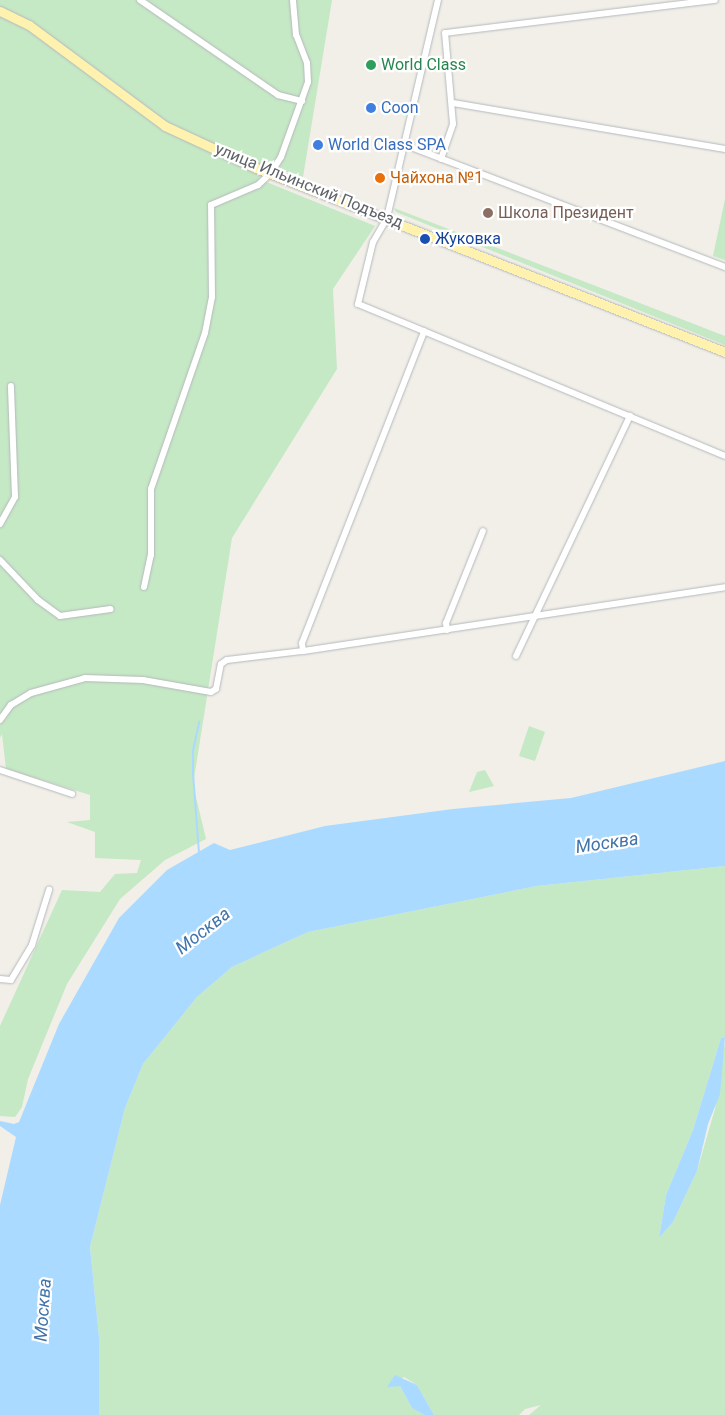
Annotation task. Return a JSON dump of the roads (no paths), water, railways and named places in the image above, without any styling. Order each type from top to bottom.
[{"type":"main road","name":"улица Ильинский Подъезд","points":[[0,11],[28,25],[165,126],[270,174],[387,218],[725,352]]},
{"type":"street","points":[[140,0],[278,95],[302,101]]},
{"type":"street","points":[[144,587],[151,555],[151,489],[204,333],[212,297],[211,205],[258,185],[270,174],[281,157],[302,101],[309,72],[296,35],[293,0]]},
{"type":"street","points":[[438,0],[387,218],[373,242],[358,304],[725,456]]},
{"type":"street","points":[[441,159],[453,124],[445,33],[715,0]]},
{"type":"street","points":[[452,103],[725,150]]},
{"type":"street","points":[[403,144],[725,267]]},
{"type":"street","points":[[303,652],[302,644],[424,331]]},
{"type":"street","points":[[0,524],[15,497],[11,386]]},
{"type":"street","points":[[516,656],[630,416]]},
{"type":"street","points":[[447,630],[446,623],[483,531]]},
{"type":"street","points":[[0,560],[38,600],[60,616],[110,609]]},
{"type":"street","points":[[0,720],[11,705],[31,693],[85,678],[143,680],[211,692],[216,689],[221,664],[227,660],[303,652],[725,587]]},
{"type":"street","points":[[0,770],[72,794]]},
{"type":"street","points":[[0,979],[11,980],[32,945],[49,890]]},
{"type":"water","name":"Москва","points":[[725,761],[725,866],[537,886],[308,932],[232,967],[197,997],[143,1064],[125,1108],[90,1247],[99,1337],[99,1415],[0,1415],[0,1205],[16,1137],[0,1126],[0,1121],[14,1124],[19,1122],[59,1024],[119,918],[167,870],[214,843],[230,850],[325,826],[453,809],[571,798]]},
{"type":"water","points":[[725,1037],[720,1094],[708,1124],[697,1171],[673,1222],[659,1238],[666,1195],[693,1130],[721,1038]]},
{"type":"water","points":[[395,1375],[417,1385],[434,1415],[424,1415],[412,1408],[400,1386],[387,1387]]},
{"type":"waterway","points":[[199,722],[193,751],[193,774],[199,853]]},
{"type":"place","name":"World Class","points":[[371,65]]},
{"type":"place","name":"Coon","points":[[371,108]]},
{"type":"place","name":"World Class SPA","points":[[318,145]]},
{"type":"place","name":"Чайхона №1","points":[[380,178]]},
{"type":"place","name":"Школа Президент","points":[[488,213]]},
{"type":"place","name":"Жуковка","points":[[425,239]]}]
